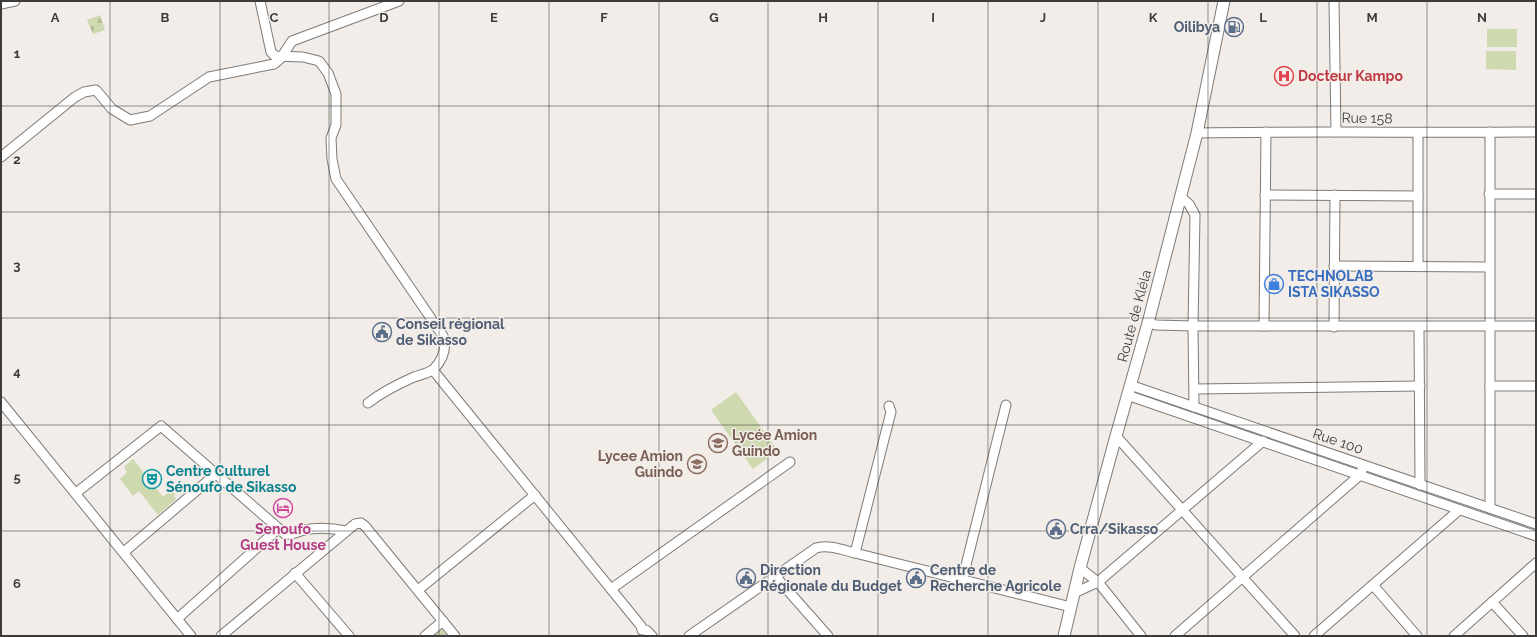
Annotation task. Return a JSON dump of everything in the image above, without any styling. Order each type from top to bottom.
[{"type":"main road","name":"Route de Kléla","points":[[1064,636],[1080,568],[1148,323],[1197,133],[1224,1]]},
{"type":"street","points":[[1,4],[15,1]]},
{"type":"street","points":[[260,1],[271,52],[275,56],[303,57],[319,61],[328,73],[336,94],[336,125],[331,138],[332,159],[336,179],[443,336],[445,350],[433,370],[413,378],[368,403]]},
{"type":"street","points":[[1,157],[74,97],[84,92],[96,90],[112,109],[130,120],[150,116],[209,77],[274,64],[282,56],[292,41],[399,1]]},
{"type":"street","points":[[1334,1],[1336,132]]},
{"type":"street","points":[[1264,326],[1266,132]]},
{"type":"street","points":[[1490,132],[1490,508]]},
{"type":"street","name":"Rue 158","points":[[1197,133],[1536,132]]},
{"type":"street","points":[[1418,133],[1418,266]]},
{"type":"street","points":[[1489,194],[1536,194]]},
{"type":"street","points":[[1265,195],[1418,196]]},
{"type":"street","points":[[1334,195],[1334,327]]},
{"type":"street","points":[[1180,196],[1189,204],[1195,215],[1193,326],[1195,389],[1194,407]]},
{"type":"street","points":[[1334,266],[1489,267]]},
{"type":"street","points":[[1148,323],[1156,325],[1193,326],[1536,326]]},
{"type":"street","points":[[1419,327],[1420,485]]},
{"type":"street","points":[[433,370],[641,626],[640,633]]},
{"type":"street","points":[[1195,389],[1420,386]]},
{"type":"street","points":[[1490,386],[1536,386]]},
{"type":"street","points":[[1129,390],[1263,441],[1536,536]]},
{"type":"street","name":"Rue 100","points":[[1129,390],[1194,407],[1536,524]]},
{"type":"street","points":[[1,402],[191,636]]},
{"type":"street","points":[[962,580],[1006,405]]},
{"type":"street","points":[[855,553],[891,412],[889,406]]},
{"type":"street","points":[[76,493],[161,426],[278,530],[285,534],[292,535],[304,530],[328,527],[346,531]]},
{"type":"street","points":[[1116,436],[1295,636]]},
{"type":"street","points":[[1074,594],[1098,582],[1263,441]]},
{"type":"street","points":[[611,589],[790,462]]},
{"type":"street","points":[[1174,636],[1360,475],[1363,465]]},
{"type":"street","points":[[124,552],[216,474]]},
{"type":"street","points":[[418,590],[535,495]]},
{"type":"street","points":[[1314,636],[1459,510]]},
{"type":"street","points":[[221,636],[295,573],[358,523],[366,526],[455,636]]},
{"type":"street","points":[[178,619],[278,530]]},
{"type":"street","points":[[689,636],[820,546],[855,553],[1070,607]]},
{"type":"street","points":[[1454,636],[1536,563]]},
{"type":"street","points":[[1080,568],[1098,582],[1141,636]]},
{"type":"street","points":[[295,573],[349,636]]},
{"type":"street","points":[[775,576],[828,636]]},
{"type":"street","points":[[1373,585],[1417,636]]},
{"type":"street","points":[[1492,602],[1523,636]]},
{"type":"street","points":[[425,636],[443,621]]},
{"type":"street","points":[[640,633],[646,630],[652,636]]},
{"type":"green space","points":[[100,15],[105,30],[93,34],[87,20]]},
{"type":"green space","points":[[1487,29],[1517,29],[1517,47],[1487,47]]},
{"type":"green space","points":[[1486,51],[1516,51],[1516,70],[1486,69]]},
{"type":"green space","points":[[736,392],[778,451],[753,469],[711,410]]},
{"type":"green space","points":[[133,459],[163,497],[172,490],[175,494],[174,496],[176,499],[158,515],[139,491],[133,496],[120,479],[127,472],[124,467]]},
{"type":"green space","points":[[442,628],[449,636],[432,636]]},
{"type":"place","name":"Oilibya","points":[[1234,27]]},
{"type":"place","name":"Docteur Kampo","points":[[1284,76]]},
{"type":"place","name":"TECHNOLAB ISTA SIKASSO","points":[[1274,284]]},
{"type":"place","name":"Conseil régional de Sikasso","points":[[382,332]]},
{"type":"place","name":"Lycée Amion Guindo","points":[[718,443]]},
{"type":"place","name":"Lycee Amion Guindo","points":[[697,464]]},
{"type":"place","name":"Centre Culturel Sénoufo de Sikasso","points":[[152,479]]},
{"type":"place","name":"Senoufo Guest House","points":[[283,508]]},
{"type":"place","name":"Crra/Sikasso","points":[[1056,529]]},
{"type":"place","name":"Direction Régionale du Budget","points":[[746,578]]},
{"type":"place","name":"Centre de Recherche Agricole","points":[[916,578]]}]
